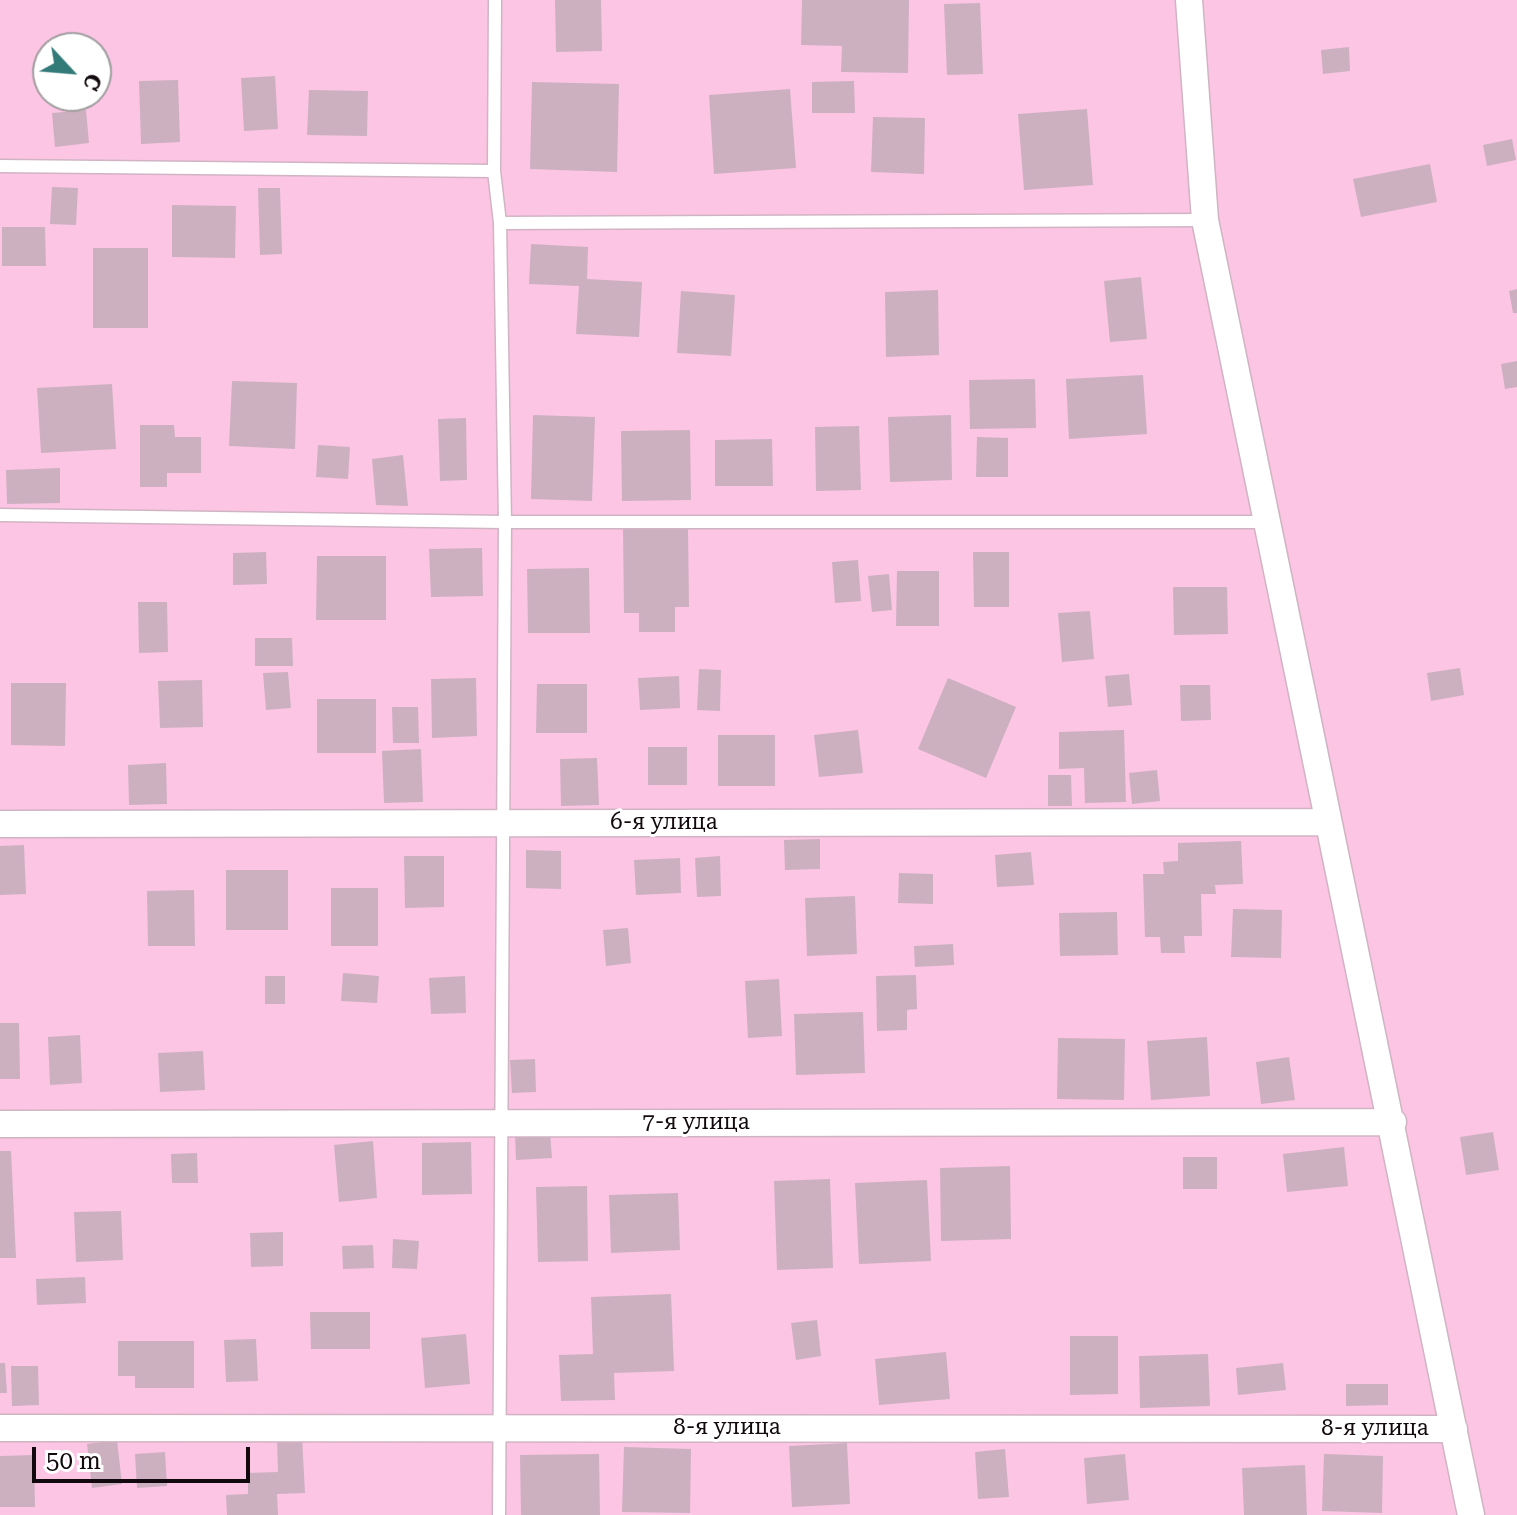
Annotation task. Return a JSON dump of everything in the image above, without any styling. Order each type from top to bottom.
[{"type":"street","points":[[1189,0],[1205,220],[1328,822],[1393,1122],[1471,1515]]},
{"type":"street","name":"6-я улица","points":[[0,824],[1328,822]]},
{"type":"street","name":"7-я улица","points":[[0,1124],[1393,1122]]},
{"type":"street","name":"8-я улица","points":[[0,1428],[1454,1429]]},
{"type":"lane","points":[[495,0],[494,171],[500,223],[505,522],[499,1515]]},
{"type":"lane","points":[[0,166],[494,171]]},
{"type":"lane","points":[[500,223],[1205,220]]},
{"type":"lane","points":[[0,515],[505,522],[1268,522]]},
{"type":"shaded area","points":[[0,0],[1517,0],[1517,1515],[0,1515]]},
{"type":"building","points":[[555,0],[601,0],[602,51],[556,52]]},
{"type":"building","points":[[802,0],[909,0],[908,73],[841,72],[842,46],[801,45]]},
{"type":"building","points":[[980,3],[983,74],[947,75],[944,4]]},
{"type":"building","points":[[1349,47],[1350,71],[1323,74],[1321,50]]},
{"type":"building","points":[[275,76],[278,129],[244,131],[241,78]]},
{"type":"building","points":[[178,80],[180,142],[141,144],[139,81]]},
{"type":"building","points":[[854,81],[855,113],[812,113],[812,82]]},
{"type":"building","points":[[532,82],[619,84],[617,172],[530,169]]},
{"type":"building","points":[[790,89],[796,168],[714,174],[709,95]]},
{"type":"building","points":[[309,90],[368,91],[367,136],[307,135]]},
{"type":"building","points":[[1087,109],[1093,185],[1024,190],[1018,114]]},
{"type":"building","points":[[86,112],[89,143],[55,147],[52,113]]},
{"type":"building","points":[[873,117],[925,118],[924,174],[871,172]]},
{"type":"building","points":[[1512,139],[1516,160],[1487,166],[1483,145]]},
{"type":"building","points":[[1430,164],[1437,202],[1361,217],[1353,179]]},
{"type":"building","points":[[52,187],[78,188],[76,225],[50,224]]},
{"type":"building","points":[[258,188],[280,188],[282,254],[260,255]]},
{"type":"building","points":[[172,205],[236,206],[235,258],[172,257]]},
{"type":"building","points":[[2,227],[45,227],[46,266],[2,266]]},
{"type":"building","points":[[531,244],[588,247],[587,279],[642,282],[639,337],[576,334],[579,286],[529,284]]},
{"type":"building","points":[[93,248],[148,248],[148,328],[93,328]]},
{"type":"building","points":[[1141,277],[1147,339],[1110,342],[1104,281]]},
{"type":"building","points":[[1517,289],[1517,313],[1513,313],[1509,291]]},
{"type":"building","points":[[938,290],[939,355],[886,357],[885,292]]},
{"type":"building","points":[[681,291],[735,295],[731,356],[677,353]]},
{"type":"building","points":[[1517,361],[1517,387],[1505,389],[1501,364]]},
{"type":"building","points":[[1143,375],[1147,434],[1069,439],[1066,379]]},
{"type":"building","points":[[1035,379],[1036,428],[970,429],[969,380]]},
{"type":"building","points":[[232,381],[297,383],[295,449],[229,446]]},
{"type":"building","points":[[112,384],[116,449],[41,453],[37,388]]},
{"type":"building","points":[[533,415],[595,417],[592,501],[531,499]]},
{"type":"building","points":[[951,415],[952,480],[890,482],[888,417]]},
{"type":"building","points":[[466,418],[467,480],[440,481],[438,419]]},
{"type":"building","points":[[140,425],[174,425],[175,437],[201,437],[201,473],[167,473],[167,487],[140,487]]},
{"type":"building","points":[[859,426],[861,490],[816,491],[815,427]]},
{"type":"building","points":[[690,430],[691,500],[622,501],[621,431]]},
{"type":"building","points":[[977,437],[1008,438],[1008,477],[976,477]]},
{"type":"building","points":[[772,439],[773,486],[715,486],[715,440]]},
{"type":"building","points":[[318,445],[350,447],[348,479],[316,477]]},
{"type":"building","points":[[403,455],[408,506],[376,505],[372,459]]},
{"type":"building","points":[[60,468],[60,503],[7,504],[6,470]]},
{"type":"building","points":[[688,528],[689,607],[675,607],[675,632],[639,632],[639,613],[624,613],[623,529]]},
{"type":"building","points":[[482,548],[483,596],[431,597],[429,549]]},
{"type":"building","points":[[266,552],[267,584],[233,585],[233,553]]},
{"type":"building","points":[[973,552],[1009,552],[1009,607],[974,607]]},
{"type":"building","points":[[317,556],[386,556],[386,620],[316,620]]},
{"type":"building","points":[[858,560],[861,601],[835,603],[832,562]]},
{"type":"building","points":[[589,568],[590,633],[528,633],[527,569]]},
{"type":"building","points":[[897,571],[939,571],[939,626],[896,626]]},
{"type":"building","points":[[889,574],[892,610],[872,612],[868,576]]},
{"type":"building","points":[[1173,587],[1227,587],[1228,634],[1174,635]]},
{"type":"building","points":[[138,602],[167,602],[168,652],[139,653]]},
{"type":"building","points":[[1090,611],[1094,659],[1062,662],[1058,613]]},
{"type":"building","points":[[255,638],[292,638],[293,666],[255,666]]},
{"type":"building","points":[[1460,668],[1464,695],[1431,701],[1427,673]]},
{"type":"building","points":[[699,669],[721,670],[720,711],[697,710]]},
{"type":"building","points":[[288,672],[291,708],[266,710],[263,673]]},
{"type":"building","points":[[1129,674],[1132,705],[1108,707],[1105,676]]},
{"type":"building","points":[[679,676],[680,708],[640,710],[638,678]]},
{"type":"building","points":[[476,678],[477,736],[432,738],[431,679]]},
{"type":"building","points":[[948,678],[1016,707],[986,778],[918,749]]},
{"type":"building","points":[[202,680],[203,727],[160,728],[158,681]]},
{"type":"building","points":[[11,683],[66,683],[65,746],[11,745]]},
{"type":"building","points":[[537,684],[587,684],[587,733],[536,733]]},
{"type":"building","points":[[1180,685],[1210,685],[1211,720],[1181,721]]},
{"type":"building","points":[[317,699],[376,699],[376,753],[317,753]]},
{"type":"building","points":[[392,707],[418,707],[419,743],[393,743]]},
{"type":"building","points":[[858,730],[863,773],[819,777],[814,735]]},
{"type":"building","points":[[1124,730],[1126,802],[1085,803],[1084,768],[1059,769],[1059,732]]},
{"type":"building","points":[[718,735],[775,735],[775,786],[718,786]]},
{"type":"building","points":[[648,747],[687,747],[687,785],[648,785]]},
{"type":"building","points":[[421,749],[423,802],[384,803],[382,751]]},
{"type":"building","points":[[597,758],[599,805],[561,806],[560,759]]},
{"type":"building","points":[[166,763],[167,804],[129,805],[128,765]]},
{"type":"building","points":[[1157,770],[1160,801],[1132,804],[1129,773]]},
{"type":"building","points":[[1048,775],[1071,775],[1072,806],[1048,806]]},
{"type":"building","points":[[820,839],[820,869],[785,870],[784,840]]},
{"type":"building","points":[[1241,841],[1243,884],[1215,885],[1216,894],[1201,894],[1202,936],[1184,936],[1185,953],[1161,953],[1160,937],[1145,937],[1143,874],[1164,874],[1163,862],[1178,861],[1178,843]]},
{"type":"building","points":[[24,845],[26,894],[0,895],[0,846]]},
{"type":"building","points":[[526,850],[561,851],[561,889],[526,888]]},
{"type":"building","points":[[1031,852],[1034,885],[997,887],[995,855]]},
{"type":"building","points":[[404,856],[444,856],[444,907],[405,908]]},
{"type":"building","points":[[720,856],[721,896],[697,897],[695,858]]},
{"type":"building","points":[[680,858],[681,893],[636,895],[634,860]]},
{"type":"building","points":[[226,870],[288,870],[288,930],[226,930]]},
{"type":"building","points":[[899,873],[933,874],[933,904],[898,903]]},
{"type":"building","points":[[331,888],[378,888],[378,946],[331,946]]},
{"type":"building","points":[[194,890],[195,946],[148,946],[147,891]]},
{"type":"building","points":[[855,896],[857,954],[807,956],[805,898]]},
{"type":"building","points":[[1233,909],[1282,910],[1281,958],[1231,957]]},
{"type":"building","points":[[1117,912],[1118,955],[1060,956],[1059,913]]},
{"type":"building","points":[[628,928],[631,963],[606,966],[603,930]]},
{"type":"building","points":[[953,944],[954,965],[915,967],[914,946]]},
{"type":"building","points":[[343,973],[379,976],[377,1003],[341,1001]]},
{"type":"building","points":[[916,975],[917,1009],[907,1010],[907,1030],[877,1031],[876,976]]},
{"type":"building","points":[[265,976],[285,976],[285,1004],[265,1004]]},
{"type":"building","points":[[465,976],[466,1013],[431,1014],[429,978]]},
{"type":"building","points":[[779,979],[782,1036],[748,1038],[745,981]]},
{"type":"building","points":[[863,1012],[865,1073],[796,1075],[794,1014]]},
{"type":"building","points":[[0,1023],[19,1023],[20,1079],[0,1079]]},
{"type":"building","points":[[80,1035],[82,1083],[50,1085],[48,1037]]},
{"type":"building","points":[[1207,1037],[1210,1096],[1151,1100],[1147,1041]]},
{"type":"building","points":[[1058,1038],[1125,1039],[1124,1100],[1057,1099]]},
{"type":"building","points":[[203,1051],[205,1090],[160,1092],[158,1053]]},
{"type":"building","points":[[1289,1057],[1295,1100],[1261,1104],[1256,1062]]},
{"type":"building","points":[[535,1059],[536,1092],[512,1093],[510,1060]]},
{"type":"building","points":[[550,1132],[552,1158],[516,1160],[515,1134]]},
{"type":"building","points":[[1493,1132],[1499,1170],[1466,1175],[1460,1137]]},
{"type":"building","points":[[373,1141],[377,1198],[339,1202],[334,1145]]},
{"type":"building","points":[[471,1142],[472,1194],[422,1195],[422,1143]]},
{"type":"building","points":[[1344,1147],[1348,1186],[1287,1192],[1283,1154]]},
{"type":"building","points":[[0,1151],[11,1151],[16,1258],[0,1258]]},
{"type":"building","points":[[197,1153],[198,1183],[172,1183],[171,1154]]},
{"type":"building","points":[[1183,1157],[1217,1157],[1217,1189],[1183,1189]]},
{"type":"building","points":[[1010,1166],[1011,1239],[941,1241],[940,1168]]},
{"type":"building","points":[[830,1179],[833,1268],[777,1270],[774,1181]]},
{"type":"building","points":[[927,1180],[931,1261],[859,1264],[855,1183]]},
{"type":"building","points":[[587,1186],[588,1261],[538,1262],[536,1187]]},
{"type":"building","points":[[678,1193],[680,1250],[611,1253],[609,1195]]},
{"type":"building","points":[[121,1211],[123,1260],[76,1262],[74,1212]]},
{"type":"building","points":[[283,1232],[283,1266],[251,1267],[250,1233]]},
{"type":"building","points":[[393,1239],[419,1241],[417,1269],[392,1268]]},
{"type":"building","points":[[373,1245],[374,1268],[343,1269],[342,1246]]},
{"type":"building","points":[[85,1277],[86,1303],[37,1305],[36,1279]]},
{"type":"building","points":[[671,1294],[674,1371],[614,1373],[615,1400],[561,1401],[559,1355],[593,1354],[591,1297]]},
{"type":"building","points":[[310,1312],[370,1312],[370,1349],[311,1349]]},
{"type":"building","points":[[817,1320],[821,1356],[796,1360],[791,1323]]},
{"type":"building","points":[[466,1334],[470,1384],[425,1388],[421,1338]]},
{"type":"building","points":[[1070,1336],[1118,1336],[1118,1394],[1070,1395]]},
{"type":"building","points":[[256,1339],[258,1381],[226,1382],[224,1340]]},
{"type":"building","points":[[118,1341],[194,1341],[194,1388],[135,1388],[135,1376],[118,1376]]},
{"type":"building","points":[[946,1352],[950,1399],[879,1405],[875,1359]]},
{"type":"building","points":[[1208,1354],[1210,1406],[1140,1408],[1139,1356]]},
{"type":"building","points":[[0,1363],[5,1363],[7,1393],[0,1393]]},
{"type":"building","points":[[1283,1363],[1286,1390],[1238,1395],[1236,1368]]},
{"type":"building","points":[[11,1366],[38,1366],[39,1405],[12,1406]]},
{"type":"building","points":[[1346,1384],[1388,1384],[1388,1405],[1346,1406]]},
{"type":"building","points":[[302,1437],[305,1493],[277,1494],[278,1515],[227,1515],[226,1495],[248,1494],[248,1473],[278,1472],[277,1439]]},
{"type":"building","points":[[117,1440],[122,1484],[92,1488],[87,1444]]},
{"type":"building","points":[[847,1443],[850,1504],[792,1507],[789,1446]]},
{"type":"building","points":[[624,1447],[691,1449],[690,1513],[622,1512]]},
{"type":"building","points":[[1005,1449],[1009,1497],[978,1499],[975,1452]]},
{"type":"building","points":[[165,1452],[167,1486],[137,1488],[135,1454]]},
{"type":"building","points":[[599,1454],[600,1515],[521,1515],[520,1455]]},
{"type":"building","points":[[1125,1454],[1129,1500],[1087,1504],[1084,1458]]},
{"type":"building","points":[[1324,1454],[1383,1456],[1382,1513],[1322,1511]]},
{"type":"building","points":[[34,1455],[35,1507],[0,1507],[0,1456]]},
{"type":"building","points":[[1305,1465],[1307,1515],[1244,1515],[1242,1468]]}]
